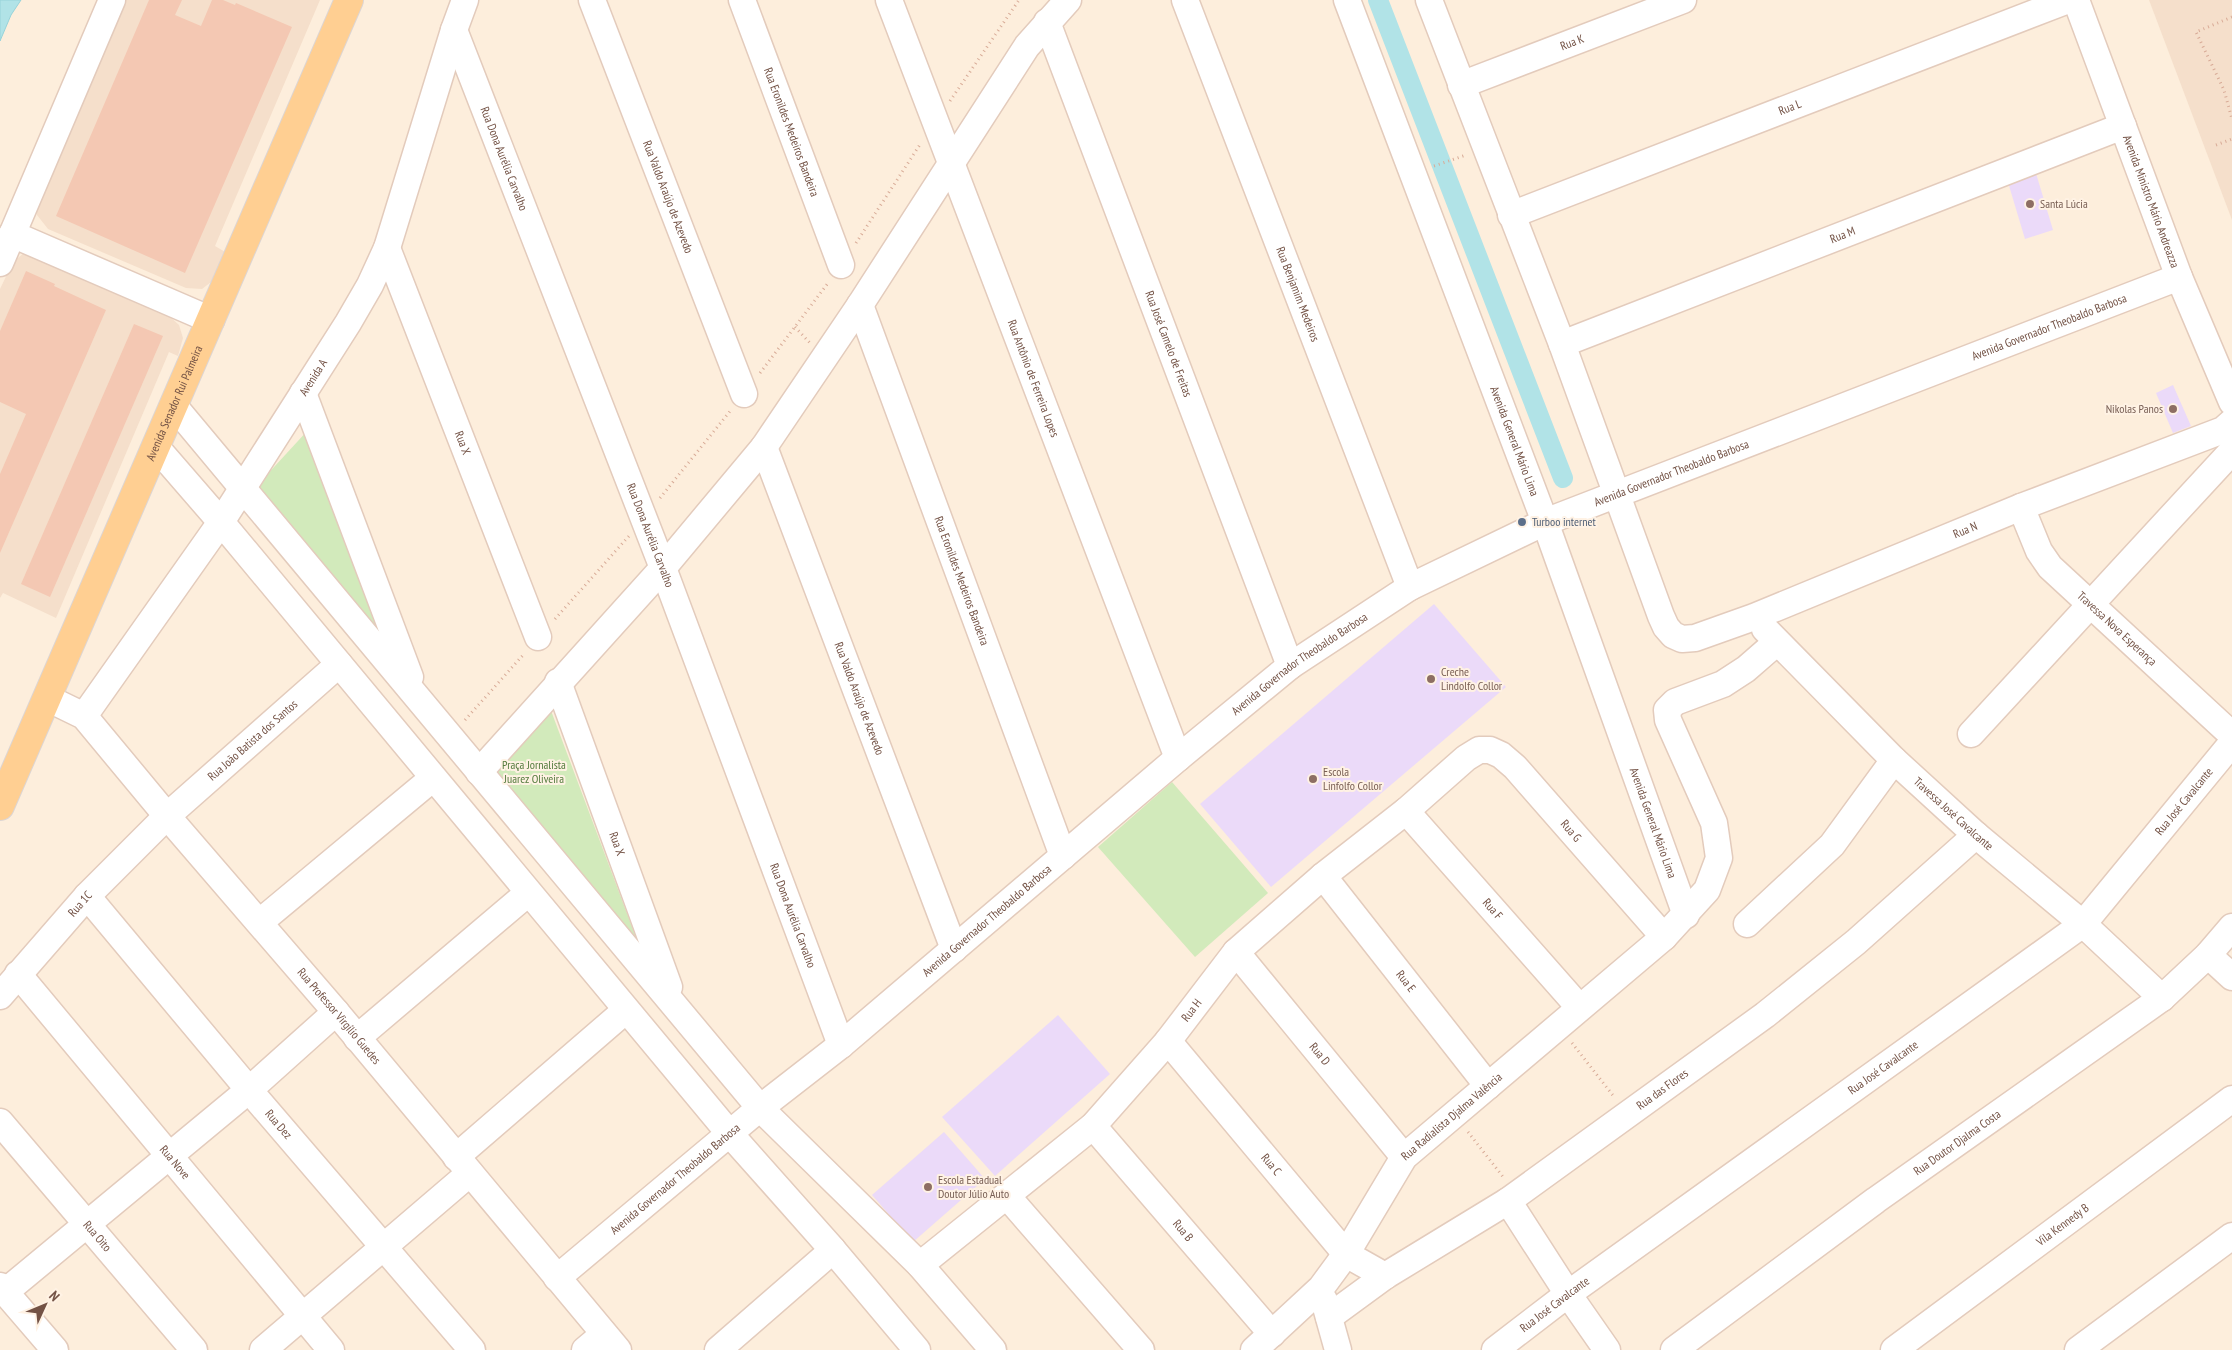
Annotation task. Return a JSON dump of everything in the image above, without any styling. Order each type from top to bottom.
[{"type":"main road","name":"Avenida Senador Rui Palmeira","points":[[0,806],[349,0]]},
{"type":"street","points":[[0,263],[112,0]]},
{"type":"street","name":"Avenida A","points":[[84,716],[221,522],[348,323],[370,285],[387,248],[465,0]]},
{"type":"street","name":"Rua Valdo Araújo de Azevedo","points":[[592,0],[744,394]]},
{"type":"street","name":"Rua Eronildes Medeiros Bandeira","points":[[742,0],[841,265]]},
{"type":"street","name":"Rua Antônio de Ferreira Lopes","points":[[889,0],[1178,758]]},
{"type":"street","points":[[479,772],[662,568],[764,447],[860,305],[1027,46],[1068,0]]},
{"type":"street","name":"Rua Benjamim Medeiros","points":[[1186,0],[1410,587]]},
{"type":"street","name":"Avenida General Mário Lima","points":[[1346,0],[1549,520],[1686,915]]},
{"type":"street","points":[[1429,0],[1562,344],[1606,499]]},
{"type":"street","name":"Rua K","points":[[1461,85],[1683,0]]},
{"type":"street","name":"Rua L","points":[[1511,215],[2068,0]]},
{"type":"street","name":"Avenida Ministro Mário Andreazza","points":[[2076,0],[2179,277],[2232,402]]},
{"type":"street","name":"Rua José Camelo de Freitas","points":[[1047,22],[1290,666]]},
{"type":"street","name":"Rua Dona Aurélia Carvalho","points":[[454,30],[662,568],[841,1045]]},
{"type":"street","name":"Rua M","points":[[1562,344],[2123,126]]},
{"type":"street","points":[[12,234],[211,320]]},
{"type":"street","name":"Rua X","points":[[387,248],[538,638]]},
{"type":"street","name":"Avenida Governador Theobaldo Barbosa","points":[[557,1278],[760,1108],[841,1045],[1178,758],[1290,666],[1410,587],[1549,520],[2179,277]]},
{"type":"street","name":"Rua Eronildes Medeiros Bandeira","points":[[860,305],[1063,856]]},
{"type":"street","points":[[303,393],[417,698]]},
{"type":"street","points":[[174,406],[760,1108],[920,1266],[993,1350]]},
{"type":"street","points":[[1971,734],[2090,606],[2229,434]]},
{"type":"street","name":"Rua N","points":[[1606,499],[1666,627],[1672,635],[1682,639],[1708,634],[1754,617],[2021,507],[2229,434]]},
{"type":"street","points":[[156,447],[221,522],[528,894],[730,1134],[833,1250],[917,1350]]},
{"type":"street","name":"Rua Valdo Araújo de Azevedo","points":[[764,447],[954,948]]},
{"type":"street","name":"Travessa Nova Esperança","points":[[2021,507],[2039,551],[2050,567],[2090,606],[2232,735]]},
{"type":"street","name":"Travessa José Cavalcante","points":[[1754,617],[1894,760],[1976,835],[2083,924],[2162,998]]},
{"type":"street","name":"Rua Radialista Djalma Valência","points":[[1263,1342],[1321,1288],[1346,1254],[1404,1157],[1664,937],[1707,890],[1719,858],[1714,823],[1668,720],[1667,710],[1675,702],[1723,684],[1746,669],[1777,642]]},
{"type":"street","name":"Rua João Batista dos Santos","points":[[167,816],[339,664]]},
{"type":"street","name":"Rua X","points":[[558,682],[675,1005]]},
{"type":"street","name":"Rua Professor Virgílio Guedes","points":[[47,698],[84,716],[167,816],[336,1012],[557,1278],[602,1345]]},
{"type":"street","name":"Rua José Cavalcante","points":[[1495,1350],[1568,1294],[2083,924],[2232,743]]},
{"type":"street","name":"Rua G","points":[[1466,758],[1479,750],[1490,750],[1501,755],[1515,767],[1664,937]]},
{"type":"street","name":"Rua H","points":[[920,1266],[1093,1126],[1168,1041],[1236,952],[1322,876],[1406,811],[1466,758]]},
{"type":"street","points":[[1748,924],[1832,845],[1894,760]]},
{"type":"street","points":[[260,922],[433,778]]},
{"type":"street","name":"Rua F","points":[[1406,811],[1579,1007]]},
{"type":"street","name":"Rua 1C","points":[[0,996],[87,896],[167,816]]},
{"type":"street","name":"Rua das Flores","points":[[1329,1317],[1385,1276],[1513,1197],[1765,1015],[1856,942],[1976,835]]},
{"type":"street","name":"Rua E","points":[[1322,876],[1488,1086]]},
{"type":"street","points":[[357,1038],[528,894]]},
{"type":"street","name":"Rua Dez","points":[[87,896],[249,1090],[472,1350]]},
{"type":"street","name":"Rua Doutor Djalma Costa","points":[[1674,1350],[1876,1200],[2162,998],[2208,954],[2232,926]]},
{"type":"street","name":"Rua D","points":[[1236,952],[1404,1157]]},
{"type":"street","points":[[2208,954],[2232,977]]},
{"type":"street","name":"Rua Nove","points":[[18,974],[331,1350]]},
{"type":"street","points":[[263,1350],[383,1246],[463,1165],[626,1010]]},
{"type":"street","points":[[55,1350],[6,1301],[85,1224],[249,1090],[336,1012]]},
{"type":"street","name":"Rua C","points":[[1168,1041],[1346,1254],[1385,1276]]},
{"type":"street","name":"Vila Kennedy B","points":[[1894,1350],[2232,1099]]},
{"type":"street","name":"Rua Oito","points":[[0,1122],[194,1350]]},
{"type":"street","name":"Rua B","points":[[1093,1126],[1263,1342]]},
{"type":"street","points":[[1006,1196],[1141,1350]]},
{"type":"street","points":[[1513,1197],[1568,1294],[1607,1350]]},
{"type":"street","points":[[2078,1350],[2232,1236]]},
{"type":"street","points":[[718,1350],[833,1250]]},
{"type":"street","points":[[1321,1288],[1338,1350]]},
{"type":"path","points":[[2232,17],[2196,32],[2224,90],[2232,119]]},
{"type":"path","points":[[2216,145],[2232,139]]},
{"type":"path","points":[[1432,167],[1456,159]]},
{"type":"path","points":[[1558,1025],[1628,1114]]},
{"type":"path","points":[[1454,1114],[1513,1197]]},
{"type":"shaded area","points":[[124,0],[320,0],[215,246],[227,253],[215,279],[202,289],[186,288],[48,229],[37,215],[37,208]]},
{"type":"shaded area","points":[[2149,0],[2232,0],[2232,220]]},
{"type":"shaded area","name":"Santa Lúcia","points":[[2035,170],[2053,230],[2025,239],[2007,179]]},
{"type":"shaded area","points":[[24,253],[169,316],[179,325],[183,338],[178,356],[169,352],[56,618],[3,593],[0,598],[0,289],[13,262]]},
{"type":"shaded area","name":"Nikolas Panos","points":[[2173,385],[2191,426],[2173,433],[2156,393]]},
{"type":"shaded area","name":"Escola Linfolfo Collor","points":[[1434,604],[1506,687],[1271,887],[1200,804]]},
{"type":"shaded area","points":[[1058,1015],[1110,1074],[995,1176],[942,1117]]},
{"type":"shaded area","name":"Escola Estadual Doutor Júlio Auto","points":[[944,1132],[985,1179],[913,1242],[872,1195]]},
{"type":"green space","points":[[309,429],[398,668],[252,491]]},
{"type":"green space","name":"Praça Jornalista Juarez Oliveira","points":[[547,700],[649,972],[483,770]]},
{"type":"green space","points":[[1172,782],[1268,893],[1195,957],[1098,847]]},
{"type":"water","points":[[0,0],[21,0],[11,15],[0,41]]},
{"type":"building","points":[[149,0],[182,0],[175,15],[201,26],[212,0],[223,0],[235,5],[236,3],[292,27],[185,273],[56,216]]},
{"type":"building","points":[[26,271],[106,310],[0,553],[0,474],[26,414],[0,402],[0,331]]},
{"type":"building","points":[[134,324],[163,336],[50,597],[21,584]]},
{"type":"waterway","points":[[1378,0],[1563,478]]},
{"type":"place","name":"Santa Lúcia","points":[[2030,204]]},
{"type":"place","name":"Nikolas Panos","points":[[2173,409]]},
{"type":"place","name":"Turboo internet","points":[[1522,522]]},
{"type":"place","name":"Creche Lindolfo Collor","points":[[1431,679]]},
{"type":"place","name":"Escola Linfolfo Collor","points":[[1313,779]]},
{"type":"place","name":"Escola Estadual Doutor Júlio Auto","points":[[928,1187]]}]
